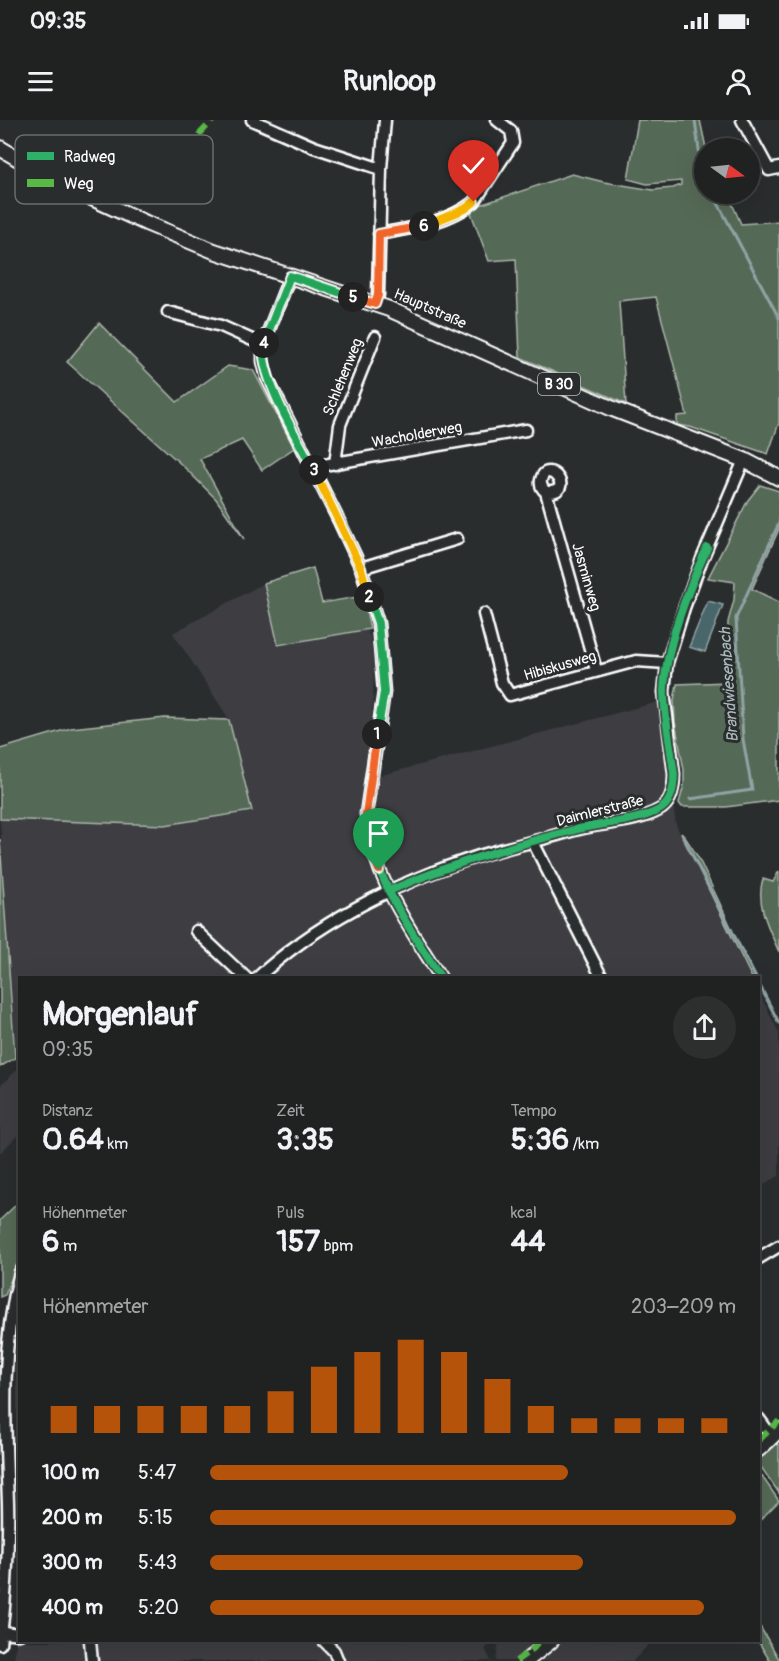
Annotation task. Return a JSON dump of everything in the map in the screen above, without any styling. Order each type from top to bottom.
[{"type":"main road","name":"Hauptstraße","points":[[0,148],[15,158]]},
{"type":"main road","name":"Hauptstraße","points":[[102,204],[214,251],[375,304],[614,409],[744,460],[779,478]]},
{"type":"main road","points":[[760,1448],[776,1434]]},
{"type":"main road","points":[[526,1661],[550,1642]]},
{"type":"street","points":[[252,120],[314,147],[381,169]]},
{"type":"street","points":[[375,304],[378,295],[381,169],[385,120]]},
{"type":"street","points":[[379,234],[421,227],[465,209],[474,202],[513,142],[511,131],[497,120]]},
{"type":"street","points":[[742,120],[769,170],[779,168]]},
{"type":"street","points":[[290,276],[263,345],[263,361],[267,378],[361,568],[378,623],[384,692],[366,814],[371,848],[389,891],[440,976]]},
{"type":"street","points":[[168,312],[221,326],[263,345]]},
{"type":"street","name":"Schlehenweg","points":[[335,464],[340,425],[375,337]]},
{"type":"street","name":"Wacholderweg","points":[[312,467],[526,430]]},
{"type":"street","name":"Daimlerstraße","points":[[261,976],[322,926],[422,876],[480,856],[580,828],[613,823],[658,811],[668,802],[674,786],[674,774],[664,692],[667,663],[684,608],[744,460]]},
{"type":"street","name":"Jasminweg","points":[[546,492],[596,670]]},
{"type":"street","points":[[361,568],[457,539]]},
{"type":"street","name":"Hibiskusweg","points":[[484,614],[502,683],[510,695],[636,661],[667,663]]},
{"type":"street","points":[[533,842],[601,976]]},
{"type":"street","points":[[196,931],[244,976]]},
{"type":"street","points":[[760,1257],[779,1246]]},
{"type":"street","points":[[18,1278],[9,1307],[1,1369],[8,1503],[7,1558],[1,1638],[18,1634]]},
{"type":"street","points":[[760,1420],[776,1434]]},
{"type":"street","points":[[90,1642],[92,1661]]},
{"type":"street","points":[[325,1642],[334,1651],[338,1661]]},
{"type":"shaded area","points":[[264,583],[278,645],[366,629],[370,637],[374,663],[373,706],[365,773],[382,775],[662,701],[676,825],[751,976],[18,976],[18,1069],[15,1058],[0,819],[165,825],[252,811],[229,719],[173,633]]},
{"type":"shaded area","points":[[760,994],[779,1033],[779,1176],[760,1186]]},
{"type":"shaded area","points":[[18,1069],[18,1135],[0,1153],[0,1086]]},
{"type":"shaded area","points":[[18,1322],[18,1463],[16,1339]]},
{"type":"shaded area","points":[[18,1628],[18,1642],[492,1642],[485,1649],[491,1661],[14,1661]]},
{"type":"shaded area","points":[[499,1642],[651,1642],[633,1661],[496,1661]]},
{"type":"green space","points":[[638,120],[700,120],[704,138],[694,138],[694,204],[732,204],[741,224],[779,221],[779,423],[768,454],[690,427],[677,425],[677,416],[687,415],[656,297],[619,301],[626,404],[520,357],[516,259],[489,261],[471,213],[480,205],[572,174],[653,190],[681,185],[681,181],[647,184],[628,179]]},
{"type":"green space","points":[[99,323],[177,402],[228,366],[253,370],[294,448],[262,470],[242,440],[200,459],[244,539],[216,499],[183,466],[67,362]]},
{"type":"green space","points":[[760,485],[779,491],[779,529],[752,589],[779,602],[779,800],[726,807],[682,807],[679,803],[684,785],[684,770],[675,722],[674,700],[677,684],[727,682],[728,622],[734,600],[735,582],[708,578],[748,500]]},
{"type":"green space","points":[[313,568],[322,603],[363,596],[370,629],[278,645],[264,583]]},
{"type":"green space","points":[[165,718],[229,720],[252,811],[165,825],[0,819],[0,749],[71,728]]},
{"type":"green space","points":[[681,833],[698,857],[754,976],[751,976]]},
{"type":"green space","points":[[0,839],[15,1058],[0,1067]]},
{"type":"green space","points":[[779,871],[779,952],[764,916],[761,888],[763,879],[773,882]]},
{"type":"green space","points":[[18,1203],[18,1262],[5,1295],[0,1297],[0,1220]]},
{"type":"green space","points":[[777,1444],[779,1445],[779,1493],[760,1465],[760,1459]]},
{"type":"green space","points":[[760,1473],[779,1501],[760,1520]]},
{"type":"green space","points":[[760,1627],[779,1659],[779,1661],[770,1661],[759,1642]]},
{"type":"water","points":[[708,601],[723,605],[705,652],[689,647]]},
{"type":"waterway","name":"Brandwiesenbach","points":[[695,120],[697,138]]},
{"type":"waterway","name":"Brandwiesenbach","points":[[718,204],[779,318]]},
{"type":"waterway","name":"Brandwiesenbach","points":[[690,799],[752,790],[743,739],[736,618],[779,523]]},
{"type":"waterway","name":"Brandwiesenbach","points":[[683,837],[755,976]]},
{"type":"waterway","name":"Brandwiesenbach","points":[[760,986],[779,1023]]},
{"type":"marked path","points":[[199,135],[213,120]]},
{"type":"marked path","points":[[760,1439],[779,1421]]},
{"type":"marked path","points":[[516,1661],[534,1648],[537,1642]]},
{"type":"cycle path","points":[[290,276],[263,345],[263,361],[267,378],[361,568],[378,623],[384,692],[366,814],[370,837],[376,859],[393,900],[440,976]]},
{"type":"cycle path","points":[[389,891],[435,872],[506,849],[578,829],[650,814],[667,803],[674,774],[665,710],[666,672],[673,636],[707,548]]},
{"type":"route","points":[[379,870],[371,848],[366,814],[384,692],[378,623],[361,568],[267,378],[263,361],[263,345],[290,276],[375,304],[378,295],[379,234],[421,227],[465,209],[474,202]]}]
